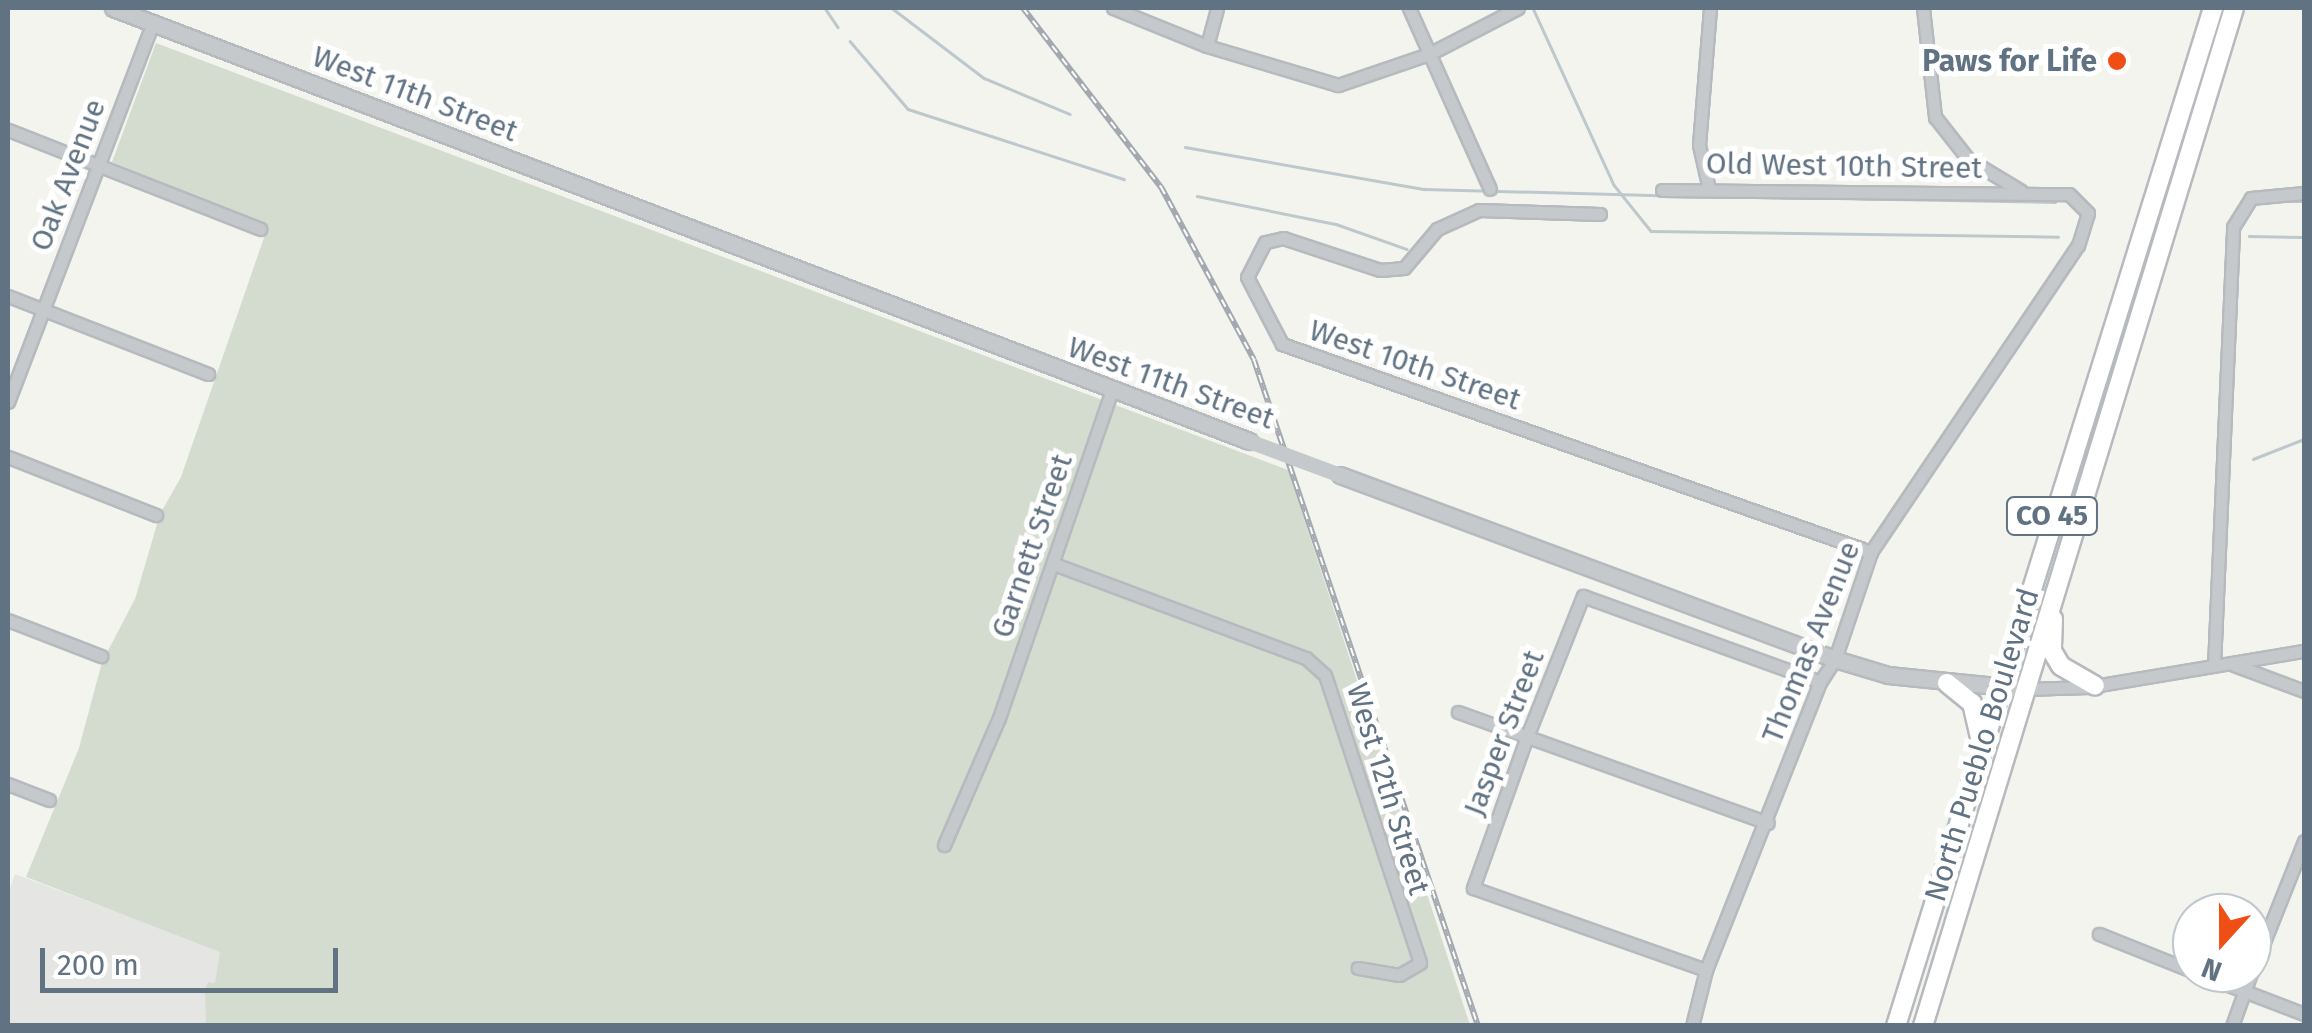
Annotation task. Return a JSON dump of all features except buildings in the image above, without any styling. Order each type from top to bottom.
[{"type":"main road","name":"North Pueblo Boulevard","points":[[1896,1026],[1998,686],[2213,8]]},
{"type":"main road","name":"North Pueblo Boulevard","points":[[1924,1026],[2234,8]]},
{"type":"main road","points":[[2053,598],[2052,651],[2070,675],[2095,686]]},
{"type":"main road","points":[[1946,684],[1972,704],[1981,744]]},
{"type":"street","name":"West 11th Street","points":[[113,8],[1112,390],[1835,659],[1946,684],[2025,689],[2095,686],[2234,665]]},
{"type":"street","points":[[1113,8],[1207,46],[1338,86],[1429,54],[1518,8]]},
{"type":"street","points":[[1207,46],[1217,8]]},
{"type":"street","points":[[1408,8],[1490,189]]},
{"type":"street","points":[[1709,189],[1698,145],[1710,8]]},
{"type":"street","points":[[1923,8],[1935,117],[1968,159],[2024,192]]},
{"type":"street","name":"Oak Avenue","points":[[8,402],[153,23]]},
{"type":"street","points":[[8,130],[260,229]]},
{"type":"street","name":"Old West 10th Street","points":[[1662,190],[2024,192]]},
{"type":"street","name":"Thomas Avenue","points":[[1692,1026],[1706,970],[1768,823],[1820,682],[1835,659],[1870,552],[2086,225],[2088,214],[2068,194],[2024,192]]},
{"type":"street","points":[[2214,666],[2233,227],[2251,198],[2269,192],[2304,193]]},
{"type":"street","name":"West 10th Street","points":[[1600,214],[1478,210],[1438,228],[1404,268],[1380,270],[1283,238],[1265,242],[1247,277],[1282,344],[1870,552]]},
{"type":"street","points":[[8,296],[208,374]]},
{"type":"street","name":"Garnett Street","points":[[944,844],[999,718],[1112,390]]},
{"type":"street","points":[[8,458],[156,515]]},
{"type":"street","name":"West 12th Street","points":[[1054,564],[1306,658],[1325,675],[1420,963],[1399,975],[1358,968]]},
{"type":"street","points":[[1631,584],[1621,608],[1820,682]]},
{"type":"street","name":"Jasper Street","points":[[1621,608],[1584,596],[1472,888],[1706,970]]},
{"type":"street","points":[[8,620],[100,656]]},
{"type":"street","points":[[2234,665],[2304,651]]},
{"type":"street","points":[[2234,665],[2304,691]]},
{"type":"street","points":[[1458,712],[1768,823]]},
{"type":"street","points":[[8,784],[49,800]]},
{"type":"street","points":[[2272,923],[2304,845]]},
{"type":"street","points":[[2098,934],[2172,963]]},
{"type":"street","points":[[2232,1026],[2243,993]]},
{"type":"street","points":[[2249,993],[2304,1014]]},
{"type":"shaded area","points":[[156,43],[1288,470],[1470,1025],[206,1025],[205,990],[208,982],[215,983],[220,952],[26,877],[79,748],[102,662],[135,599],[160,514],[181,477],[266,232],[261,223],[112,162]]},
{"type":"shaded area","points":[[15,874],[232,955],[281,1025],[8,1025],[8,894]]},
{"type":"waterway","points":[[825,8],[838,27]]},
{"type":"waterway","points":[[892,8],[984,78],[1070,114]]},
{"type":"waterway","points":[[1533,8],[1614,185],[1651,231],[2058,237]]},
{"type":"waterway","points":[[850,41],[908,109],[1124,179]]},
{"type":"waterway","points":[[1185,147],[1424,189],[1659,195]]},
{"type":"waterway","points":[[1197,196],[1336,224],[1407,249]]},
{"type":"waterway","points":[[1717,196],[2055,202]]},
{"type":"waterway","points":[[2267,202],[2304,202]]},
{"type":"waterway","points":[[2249,236],[2304,237]]},
{"type":"waterway","points":[[2253,459],[2304,439]]},
{"type":"railway","points":[[1023,8],[1161,187],[1254,360],[1478,1026]]},
{"type":"place","name":"Paws for Life","points":[[2117,61]]}]
